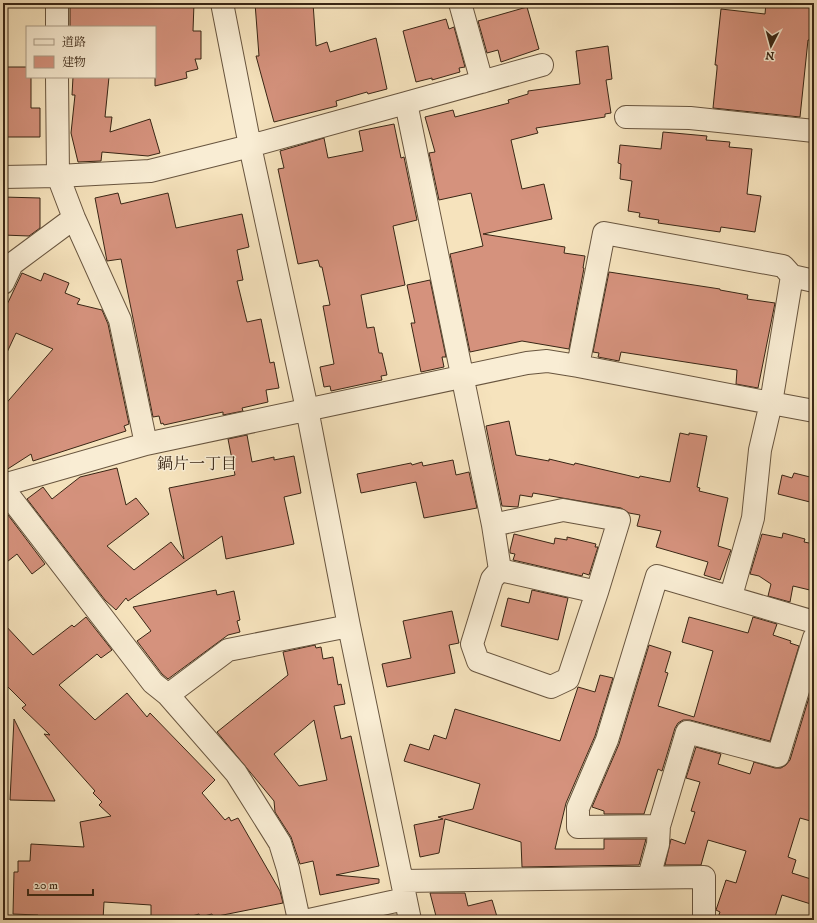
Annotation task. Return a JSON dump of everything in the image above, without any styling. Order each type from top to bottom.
[{"type":"street","points":[[57,3],[57,26]]},
{"type":"street","points":[[222,3],[250,146],[307,410],[349,626],[410,920]]},
{"type":"street","points":[[460,3],[482,82]]},
{"type":"street","points":[[3,177],[58,176],[150,171],[250,146],[542,65]]},
{"type":"street","points":[[57,78],[58,176],[74,218],[120,320],[146,444]]},
{"type":"street","points":[[406,103],[493,525],[500,570]]},
{"type":"street","points":[[626,117],[690,118],[814,131]]},
{"type":"street","points":[[3,283],[12,264],[74,218]]},
{"type":"street","points":[[578,366],[604,233],[783,266],[792,276],[814,280]]},
{"type":"street","points":[[732,596],[753,518],[760,450],[770,403],[792,276]]},
{"type":"street","points":[[3,485],[146,444],[540,361],[578,366],[814,411]]},
{"type":"street","points":[[3,488],[153,683],[168,695],[236,773],[280,843],[288,869],[299,920]]},
{"type":"street","points":[[493,525],[563,510],[618,520],[597,592],[568,679],[551,686],[478,661],[472,644],[492,579],[500,570]]},
{"type":"street","points":[[500,570],[597,592]]},
{"type":"street","points":[[659,826],[578,827],[578,808],[607,740],[657,576],[732,596],[814,622]]},
{"type":"street","points":[[168,695],[228,650],[349,626]]},
{"type":"street","points":[[649,877],[658,844],[659,826],[687,732],[778,756],[814,638]]},
{"type":"street","points":[[309,920],[404,890],[649,877],[704,877],[704,920]]},
{"type":"building","points":[[70,3],[194,3],[193,31],[201,31],[201,59],[195,59],[198,69],[186,72],[187,78],[155,86],[156,26],[70,26]]},
{"type":"building","points":[[255,3],[313,3],[316,46],[327,42],[330,52],[376,38],[387,89],[368,94],[367,92],[336,101],[337,106],[274,122],[256,56],[259,56]]},
{"type":"building","points":[[766,3],[814,3],[811,40],[808,40],[800,117],[713,108],[717,69],[717,65],[715,65],[721,9],[765,14]]},
{"type":"building","points":[[527,7],[539,49],[501,62],[498,50],[487,53],[478,21]]},
{"type":"building","points":[[446,19],[449,29],[454,27],[465,67],[459,68],[460,72],[432,80],[432,78],[416,82],[403,31]]},
{"type":"building","points":[[608,46],[612,79],[606,80],[611,113],[605,114],[605,117],[536,128],[538,133],[511,140],[522,189],[544,184],[552,219],[483,234],[565,247],[564,253],[585,256],[569,349],[522,341],[470,352],[450,254],[483,246],[471,193],[439,200],[429,153],[435,152],[425,117],[453,110],[455,117],[509,103],[508,100],[528,94],[528,91],[580,84],[576,51]]},
{"type":"building","points":[[3,67],[26,67],[26,78],[31,78],[31,108],[40,108],[40,137],[3,137]]},
{"type":"building","points":[[73,78],[109,78],[105,117],[112,117],[110,132],[150,119],[160,153],[148,156],[102,152],[101,161],[78,162],[71,133],[75,95],[72,95]]},
{"type":"building","points":[[394,124],[401,158],[404,157],[417,220],[393,226],[405,285],[361,295],[367,328],[374,327],[379,353],[382,353],[387,375],[381,376],[382,380],[331,391],[330,386],[324,387],[320,367],[334,364],[323,306],[330,305],[322,267],[320,267],[318,260],[298,264],[278,169],[284,168],[280,151],[324,138],[328,158],[363,151],[359,131]]},
{"type":"building","points":[[663,132],[707,136],[706,140],[730,142],[729,147],[752,149],[747,194],[761,196],[755,232],[721,227],[720,232],[658,223],[659,220],[639,217],[640,213],[628,211],[632,181],[620,179],[621,164],[618,163],[620,145],[661,149]]},
{"type":"building","points":[[118,193],[121,204],[168,193],[176,228],[242,214],[249,247],[237,250],[243,280],[237,281],[247,322],[261,319],[270,363],[274,362],[279,388],[266,390],[268,402],[242,408],[243,411],[223,415],[223,412],[164,425],[163,423],[161,424],[159,416],[153,417],[121,259],[107,261],[95,198]]},
{"type":"building","points":[[3,197],[40,198],[40,228],[29,236],[3,235]]},
{"type":"building","points":[[609,272],[720,289],[748,295],[747,299],[775,303],[758,388],[736,384],[737,370],[621,352],[619,361],[598,357],[599,353],[593,352]]},
{"type":"building","points":[[22,273],[41,281],[44,273],[69,283],[65,293],[80,299],[77,304],[102,310],[108,324],[129,424],[124,426],[126,431],[33,461],[31,454],[3,472],[3,407],[53,349],[16,333],[3,361],[3,313]]},
{"type":"building","points":[[430,280],[446,357],[442,357],[444,367],[421,372],[411,323],[415,323],[407,285]]},
{"type":"building","points":[[509,421],[516,455],[549,461],[549,459],[574,465],[575,463],[639,478],[640,476],[670,482],[680,433],[707,436],[697,487],[700,488],[699,491],[728,498],[718,546],[731,550],[720,580],[704,575],[708,562],[656,547],[661,531],[637,526],[640,515],[629,513],[621,508],[533,493],[532,497],[520,495],[518,507],[502,506],[486,426]]},
{"type":"building","points":[[247,435],[252,462],[274,457],[274,460],[294,456],[301,493],[284,497],[294,544],[226,559],[222,536],[128,601],[126,598],[116,610],[105,600],[27,499],[43,487],[52,499],[80,477],[117,468],[126,505],[136,498],[149,514],[107,546],[134,570],[171,542],[184,559],[169,488],[235,475],[228,439]]},
{"type":"building","points":[[453,460],[456,475],[469,472],[477,508],[424,518],[416,482],[361,493],[357,474],[411,463],[412,465],[422,462],[423,466]]},
{"type":"building","points":[[794,473],[814,478],[814,503],[778,494],[782,475],[792,478]]},
{"type":"building","points":[[8,515],[45,564],[32,574],[17,554],[3,565],[3,518]]},
{"type":"building","points":[[783,533],[805,539],[804,542],[814,544],[814,591],[793,586],[790,602],[768,596],[771,584],[759,576],[750,574],[762,534],[782,538]]},
{"type":"building","points":[[514,534],[554,544],[555,538],[567,540],[567,537],[596,544],[595,547],[598,547],[589,575],[583,573],[582,576],[513,560],[515,554],[510,553],[510,550]]},
{"type":"building","points":[[216,590],[217,595],[234,591],[240,620],[237,621],[240,632],[228,635],[168,679],[162,674],[137,641],[151,631],[133,607]]},
{"type":"building","points":[[532,590],[568,598],[558,640],[501,626],[508,598],[529,603]]},
{"type":"building","points":[[452,611],[459,643],[449,645],[455,673],[387,687],[382,664],[411,658],[403,621]]},
{"type":"building","points":[[86,617],[112,650],[101,658],[97,654],[59,685],[95,720],[127,693],[147,717],[150,713],[215,780],[202,793],[225,820],[229,817],[231,821],[238,818],[280,891],[283,903],[213,917],[212,914],[200,917],[199,914],[185,918],[151,917],[151,905],[104,902],[103,920],[63,918],[63,920],[38,919],[38,915],[13,914],[14,872],[18,872],[18,861],[30,861],[31,844],[84,847],[80,822],[111,816],[99,805],[102,802],[93,793],[95,791],[44,734],[50,735],[22,708],[26,705],[3,682],[3,623],[33,655],[72,625],[74,627]]},
{"type":"building","points":[[689,617],[748,633],[753,617],[777,624],[773,635],[791,641],[790,643],[799,646],[770,741],[690,720],[683,720],[678,723],[675,728],[662,771],[658,769],[644,814],[604,814],[604,811],[592,807],[619,744],[649,645],[671,652],[665,672],[668,673],[658,706],[694,717],[713,651],[682,642]]},
{"type":"building","points":[[315,645],[316,648],[321,647],[323,659],[333,657],[338,685],[341,684],[345,704],[334,706],[341,739],[351,736],[379,866],[336,875],[379,879],[379,883],[320,895],[313,861],[300,864],[291,837],[275,812],[274,801],[217,732],[288,675],[283,652]],"holes":[[[314,720],[327,780],[299,786],[274,754]]]},
{"type":"building","points":[[600,675],[613,678],[595,736],[566,803],[555,849],[604,849],[604,839],[646,839],[639,865],[522,867],[521,842],[445,819],[439,853],[420,857],[414,825],[443,819],[438,817],[473,809],[480,784],[404,761],[410,744],[429,750],[434,735],[446,739],[455,709],[560,741],[578,687],[595,692]]},
{"type":"building","points":[[814,681],[814,822],[800,818],[788,857],[796,860],[792,873],[814,880],[814,905],[782,895],[774,920],[717,920],[720,912],[716,910],[726,880],[736,883],[746,851],[708,840],[701,865],[665,865],[671,839],[685,844],[695,812],[691,811],[700,782],[686,778],[696,747],[721,754],[718,764],[750,774],[754,762],[775,768],[781,768],[790,760]]},
{"type":"building","points":[[14,719],[55,801],[10,800]]},
{"type":"building","points":[[430,893],[465,893],[468,906],[492,900],[498,920],[437,920]]},
{"type":"district","name":"鍋片一丁目","points":[[197,463]]}]
